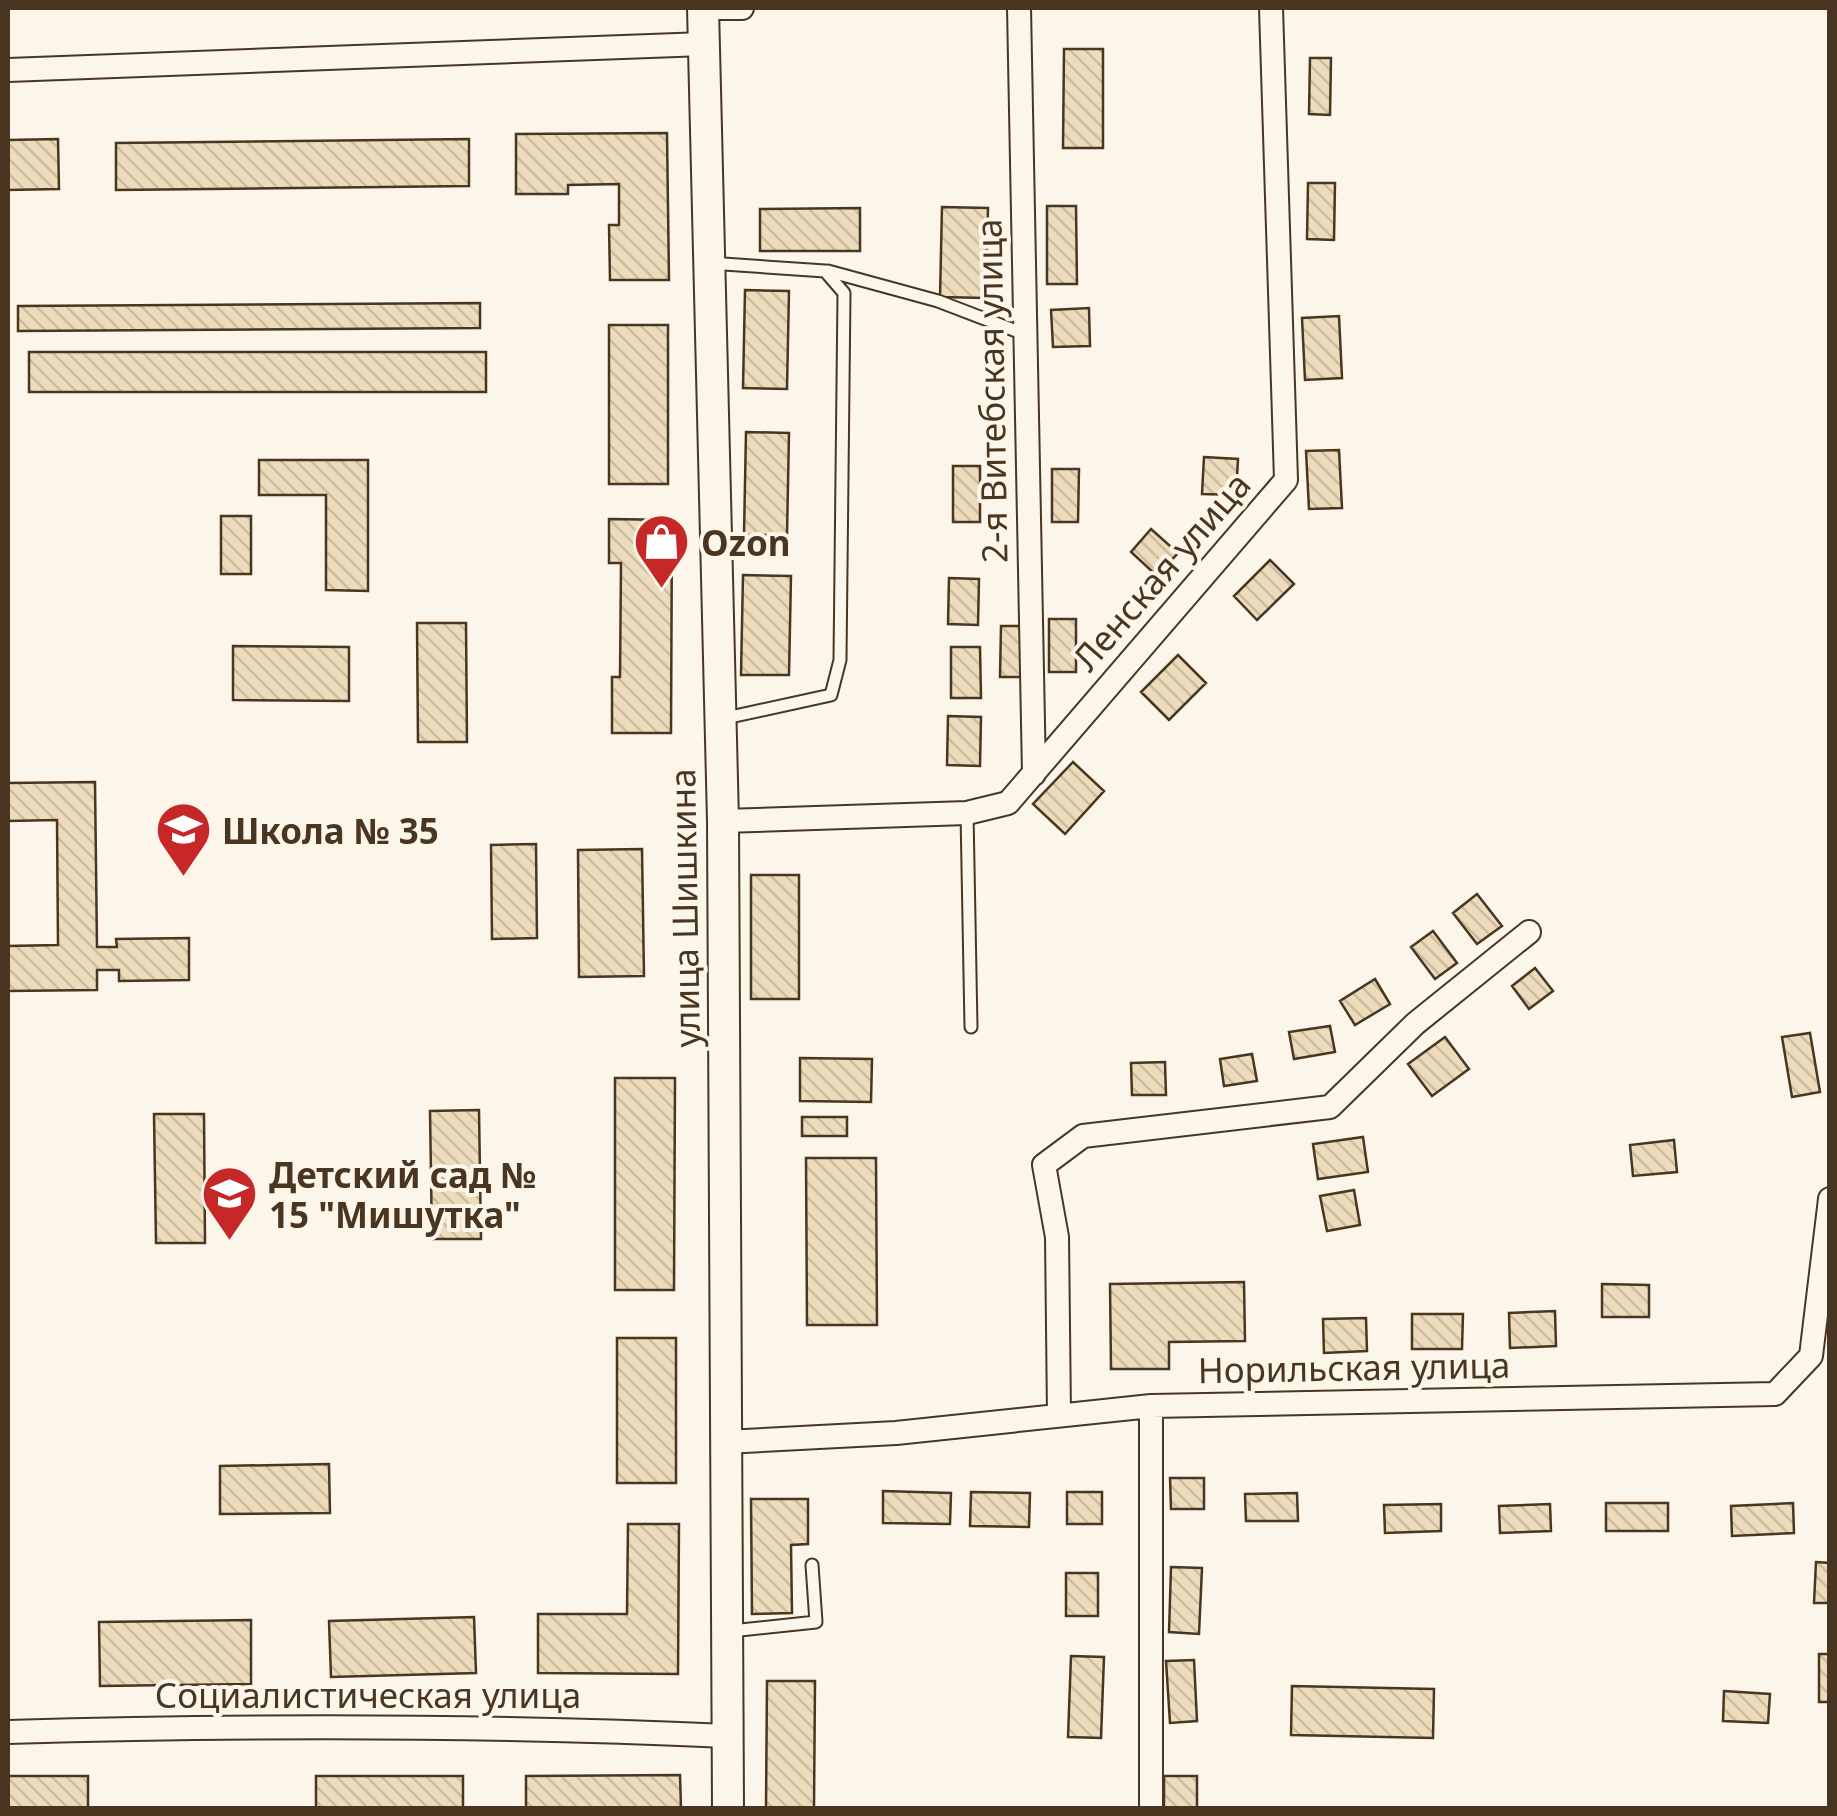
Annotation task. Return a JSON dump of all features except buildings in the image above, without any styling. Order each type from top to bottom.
[{"type":"main road","name":"улица Шишкина","points":[[703,8],[723,822],[728,1808]]},
{"type":"street","points":[[703,8],[742,8]]},
{"type":"street","name":"2-я Витебская улица","points":[[1020,8],[1034,774]]},
{"type":"street","name":"Ленская улица","points":[[723,822],[967,813],[1008,803],[1286,480],[1272,8]]},
{"type":"street","points":[[8,70],[704,44]]},
{"type":"street","points":[[1059,1415],[1057,1237],[1044,1165],[1082,1136],[1330,1107],[1416,1024],[1529,932]]},
{"type":"street","name":"Норильская улица","points":[[725,1442],[896,1433],[1151,1406],[1775,1394],[1811,1356],[1830,1200]]},
{"type":"street","points":[[1151,1406],[1151,1808]]},
{"type":"street","name":"Социалистическая улица","points":[[8,1732],[305,1725],[510,1726],[727,1736]]},
{"type":"lane","points":[[708,263],[826,270],[938,301],[1024,334]]},
{"type":"lane","points":[[721,719],[830,695],[840,660],[844,293],[826,270]]},
{"type":"lane","points":[[967,813],[971,1027]]},
{"type":"lane","points":[[726,1632],[816,1622],[812,1564]]},
{"type":"place","name":"Ozon","points":[[662,591]]},
{"type":"place","name":"Школа № 35","points":[[183,879]]},
{"type":"place","name":"Детский сад № 15 \"Мишутка\"","points":[[230,1243]]}]
